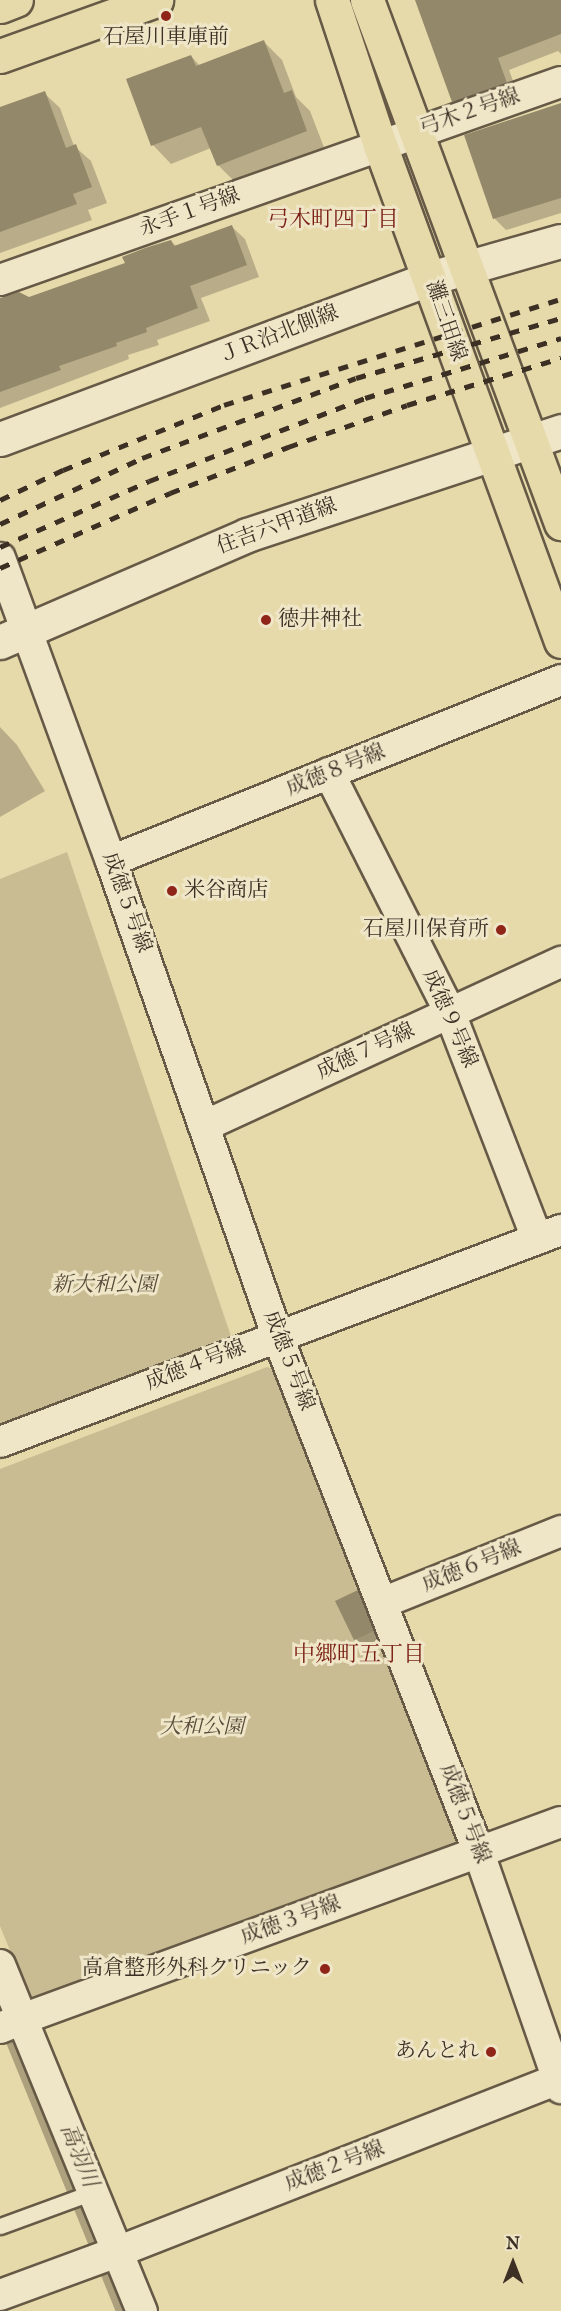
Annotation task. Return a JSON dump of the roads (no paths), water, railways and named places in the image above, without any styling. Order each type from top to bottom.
[{"type":"main road","points":[[0,6],[16,0]]},
{"type":"main road","points":[[0,56],[156,0]]},
{"type":"main road","name":"灘三田線","points":[[332,0],[380,145],[561,641]]},
{"type":"main road","name":"灘三田線","points":[[367,0],[465,267],[546,436],[561,524]]},
{"type":"street","name":"弓木２号線","points":[[380,145],[561,82]]},
{"type":"street","name":"永手１号線","points":[[0,280],[380,145]]},
{"type":"street","name":"ＪＲ沿北側線","points":[[0,439],[430,278],[561,241]]},
{"type":"street","name":"住吉六甲道線","points":[[12,636],[247,535],[546,436]]},
{"type":"street","name":"成徳５号線","points":[[0,558],[12,636],[111,861],[277,1335],[479,1853],[560,2082]]},
{"type":"street","name":"成徳８号線","points":[[111,861],[561,680]]},
{"type":"street","name":"成徳９号線","points":[[329,773],[450,1013],[549,1234]]},
{"type":"street","name":"成徳７号線","points":[[204,1126],[561,962]]},
{"type":"street","name":"成徳４号線","points":[[0,1442],[277,1335],[549,1234]]},
{"type":"street","name":"成徳６号線","points":[[382,1603],[561,1532]]},
{"type":"street","name":"成徳３号線","points":[[12,2023],[561,1822]]},
{"type":"street","points":[[0,1965],[12,2023],[92,2193],[104,2257],[142,2311]]},
{"type":"street","name":"成徳２号線","points":[[0,2295],[560,2082]]},
{"type":"lane","points":[[0,2226],[92,2193]]},
{"type":"waterway","name":"高羽川","points":[[5,2029],[120,2311]]},
{"type":"railway","points":[[0,500],[63,470],[224,405],[561,299]]},
{"type":"railway","points":[[0,524],[142,458],[356,378],[561,318]]},
{"type":"railway","points":[[0,547],[149,481],[365,398],[561,338]]},
{"type":"railway","points":[[0,568],[170,493],[288,447],[407,405],[561,358]]},
{"type":"place","name":"石屋川車庫前","points":[[166,16]]},
{"type":"place","name":"徳井神社","points":[[266,620]]},
{"type":"place","name":"米谷商店","points":[[172,891]]},
{"type":"place","name":"石屋川保育所","points":[[501,930]]},
{"type":"place","name":"高倉整形外科クリニック","points":[[325,1969]]},
{"type":"place","name":"あんとれ","points":[[491,2052]]},
{"type":"district","name":"弓木町四丁目","points":[[333,221]]},
{"type":"district","name":"中郷町五丁目","points":[[359,1656]]},
{"type":"park label","name":"新大和公園","points":[[104,1286]]},
{"type":"park label","name":"大和公園","points":[[202,1728]]}]
